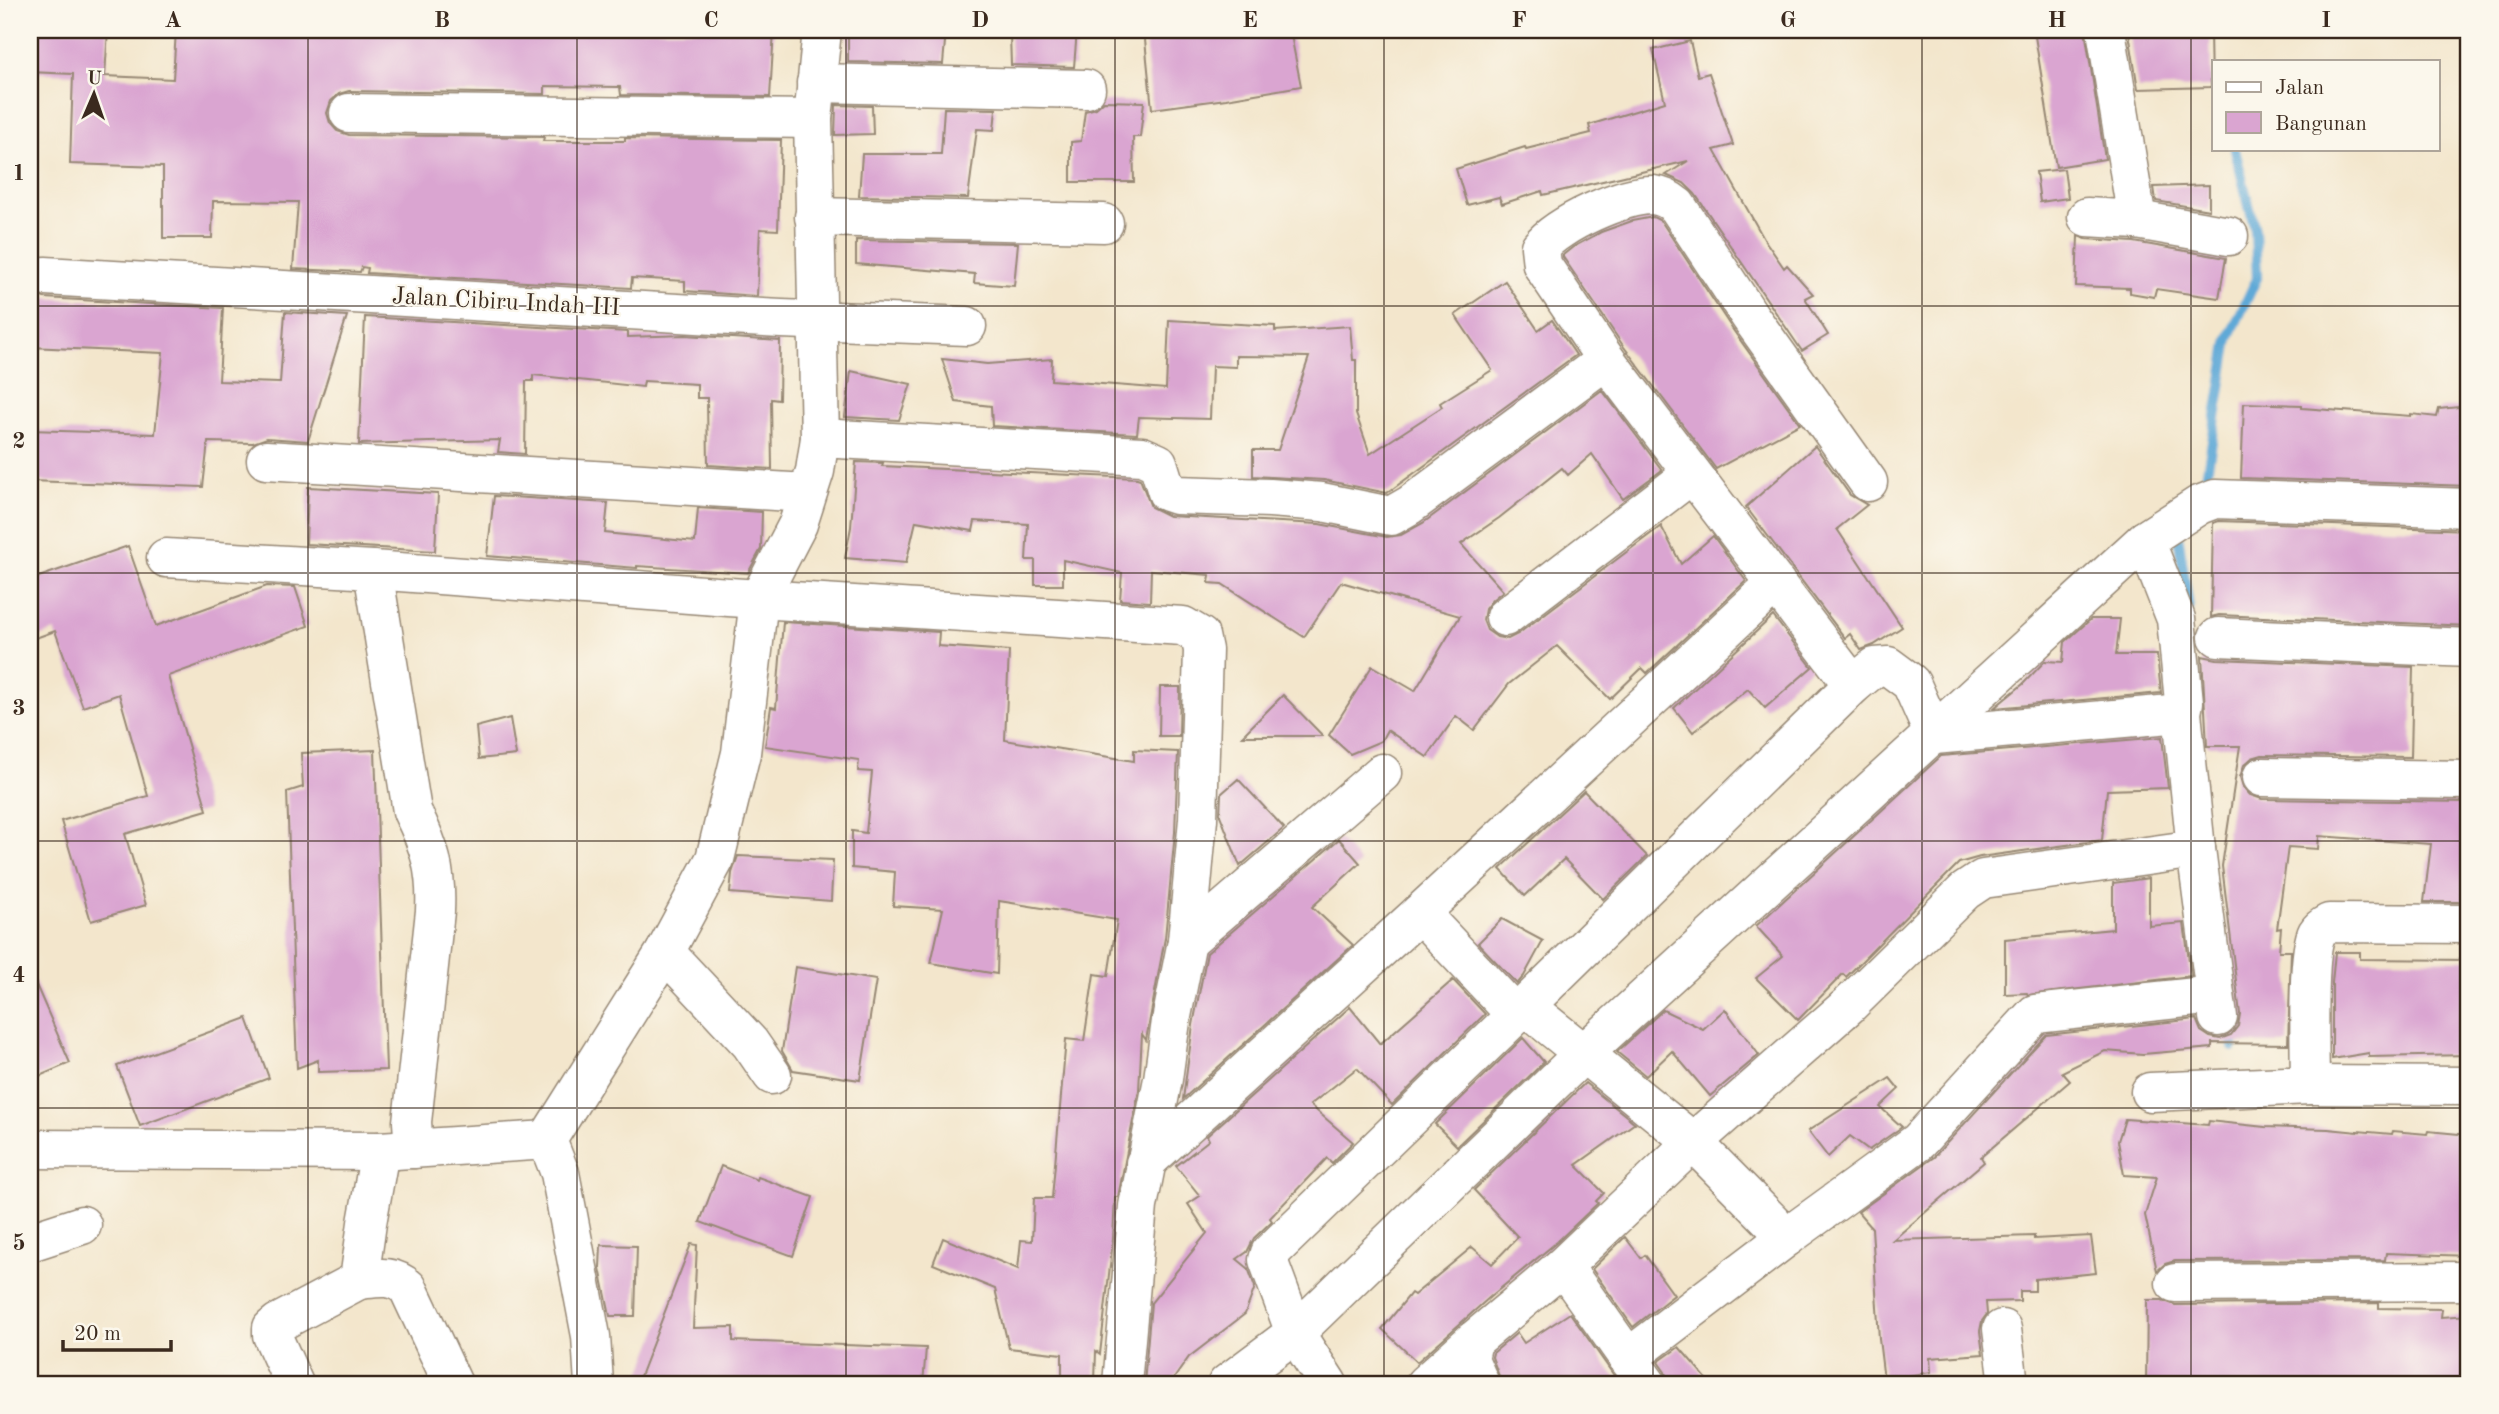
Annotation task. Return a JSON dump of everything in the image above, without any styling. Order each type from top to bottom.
[{"type":"street","points":[[547,1140],[664,952],[715,859],[741,753],[759,599],[798,524],[815,471],[820,438],[814,217],[815,101],[822,30]]},
{"type":"street","points":[[2106,30],[2137,220]]},
{"type":"street","points":[[349,113],[815,101],[1086,89]]},
{"type":"street","points":[[1853,685],[1606,360],[1542,265],[1540,247],[1560,230],[1627,198],[1646,195],[1665,197],[1677,206],[1751,318],[1868,482]]},
{"type":"street","points":[[814,217],[1104,223]]},
{"type":"street","points":[[2087,217],[2137,220],[2229,236]]},
{"type":"street","name":"Jalan Cibiru Indah III","points":[[45,276],[817,320],[967,326]]},
{"type":"street","points":[[820,438],[1142,456],[1157,463],[1167,492],[1176,495],[1322,502],[1391,516],[1410,505],[1606,360]]},
{"type":"street","points":[[266,460],[807,493]]},
{"type":"street","points":[[1505,617],[1692,474]]},
{"type":"street","points":[[1227,1384],[1295,1333],[1584,1054],[2145,540],[2199,505],[2215,499],[2469,508]]},
{"type":"street","points":[[1563,1266],[1637,1371],[1787,1237],[1918,1142],[2035,1014],[2217,1006],[2196,849],[2182,713],[2176,619],[2145,540]]},
{"type":"street","points":[[166,558],[1183,626],[1200,636],[1203,649],[1198,819],[1187,941],[1138,1206],[1122,1384]]},
{"type":"street","points":[[359,1280],[366,1223],[412,1122],[436,881],[424,834],[412,811],[373,570]]},
{"type":"street","points":[[1145,1163],[1776,583]]},
{"type":"street","points":[[2218,637],[2469,648]]},
{"type":"street","points":[[1328,1384],[1295,1333],[1268,1260],[1270,1253],[1853,685],[1875,667],[1888,666],[1911,683],[1934,735]]},
{"type":"street","points":[[1934,735],[2182,713]]},
{"type":"street","points":[[1187,941],[1382,773]]},
{"type":"street","points":[[2262,777],[2469,780]]},
{"type":"street","points":[[1425,1384],[1563,1266],[1693,1142],[1849,1005],[1965,891],[1983,879],[2196,849]]},
{"type":"street","points":[[1420,913],[1520,1011],[1584,1054],[1693,1142],[1787,1237]]},
{"type":"street","points":[[2310,1086],[2311,956],[2316,934],[2322,927],[2329,923],[2469,924]]},
{"type":"street","points":[[664,952],[750,1043],[772,1075]]},
{"type":"street","points":[[2150,1092],[2310,1086],[2469,1086]]},
{"type":"street","points":[[30,1149],[397,1150],[547,1140]]},
{"type":"street","points":[[547,1140],[561,1173],[591,1336],[594,1384]]},
{"type":"street","points":[[30,1242],[82,1225]]},
{"type":"street","points":[[294,1384],[272,1335],[272,1328],[359,1280],[386,1277],[400,1280],[408,1288],[453,1384]]},
{"type":"street","points":[[2175,1283],[2469,1281]]},
{"type":"street","points":[[2002,1329],[2009,1384]]},
{"type":"street","points":[[1473,1341],[1469,1359],[1480,1384]]},
{"type":"building","points":[[30,30],[108,30],[105,76],[173,79],[176,30],[774,30],[770,97],[621,95],[620,87],[545,86],[545,94],[349,91],[339,94],[331,101],[327,113],[330,123],[337,131],[349,135],[544,137],[543,141],[625,141],[625,138],[781,140],[778,230],[760,229],[757,296],[685,291],[685,281],[632,278],[631,288],[367,273],[368,268],[362,267],[360,272],[293,269],[298,202],[213,201],[212,238],[163,238],[163,167],[70,164],[73,74],[30,72]]},
{"type":"building","points":[[848,30],[946,30],[943,64],[848,62]]},
{"type":"building","points":[[1077,30],[1074,67],[1011,65],[1010,34]]},
{"type":"building","points":[[1144,30],[1290,30],[1301,86],[1152,109]]},
{"type":"building","points":[[2034,30],[2085,30],[2105,159],[2056,167]]},
{"type":"building","points":[[2210,31],[2211,87],[2138,89],[2129,33]]},
{"type":"building","points":[[1690,41],[1698,76],[1709,73],[1733,145],[1714,150],[1764,239],[1784,268],[1787,265],[1813,294],[1805,298],[1828,335],[1802,351],[1695,194],[1684,183],[1666,175],[1688,161],[1543,195],[1542,191],[1502,204],[1499,197],[1467,205],[1456,169],[1525,147],[1526,149],[1591,133],[1589,125],[1665,102],[1653,50]]},
{"type":"building","points":[[1104,101],[1144,102],[1140,137],[1133,137],[1134,182],[1071,182],[1071,142],[1081,141],[1085,111],[1096,108]]},
{"type":"building","points":[[836,105],[872,106],[873,134],[835,135]]},
{"type":"building","points":[[944,108],[996,109],[994,130],[977,129],[968,198],[859,196],[862,154],[941,154]]},
{"type":"building","points":[[2064,169],[2068,198],[2040,202],[2036,172]]},
{"type":"building","points":[[2209,185],[2209,210],[2156,201],[2154,187]]},
{"type":"building","points":[[1653,217],[1661,221],[1733,330],[1800,424],[1716,469],[1624,347],[1563,257],[1573,247],[1601,232]]},
{"type":"building","points":[[2078,236],[2086,239],[2134,242],[2226,258],[2219,298],[2156,289],[2154,297],[2130,293],[2130,288],[2076,286]]},
{"type":"building","points":[[856,240],[1018,243],[1014,286],[974,283],[975,274],[856,264]]},
{"type":"building","points":[[1505,281],[1538,330],[1552,320],[1576,355],[1387,493],[1324,480],[1253,476],[1253,450],[1278,450],[1309,357],[1236,356],[1236,367],[1212,366],[1210,419],[1139,417],[1137,434],[992,426],[991,406],[956,402],[942,359],[987,364],[1052,359],[1051,380],[1166,389],[1169,320],[1275,326],[1275,331],[1350,326],[1353,360],[1356,360],[1356,414],[1370,454],[1442,407],[1440,403],[1492,370],[1455,315]]},
{"type":"building","points":[[30,291],[44,298],[223,308],[219,381],[280,383],[285,312],[347,316],[308,441],[267,438],[253,443],[208,442],[203,487],[30,481],[30,430],[155,434],[163,353],[30,347]]},
{"type":"building","points":[[365,317],[628,332],[628,337],[685,335],[780,341],[779,400],[771,399],[772,469],[708,465],[707,398],[697,398],[697,384],[644,381],[643,387],[533,375],[533,381],[526,381],[525,454],[498,452],[500,440],[359,444]]},
{"type":"building","points":[[851,371],[911,384],[899,420],[845,417]]},
{"type":"building","points":[[1602,390],[1662,470],[1623,499],[1592,454],[1568,475],[1562,468],[1461,544],[1503,591],[1485,609],[1483,620],[1487,630],[1497,637],[1508,639],[1518,634],[1661,526],[1681,564],[1713,536],[1746,581],[1647,673],[1642,668],[1610,699],[1557,646],[1509,684],[1474,730],[1456,716],[1427,757],[1387,730],[1381,741],[1350,754],[1329,735],[1372,666],[1415,691],[1460,616],[1341,582],[1304,637],[1222,584],[1209,583],[1210,575],[1151,570],[1150,602],[1120,600],[1122,573],[1063,560],[1063,585],[1035,585],[1035,560],[1026,560],[1028,524],[975,521],[973,531],[916,521],[906,563],[845,558],[851,527],[856,462],[883,463],[882,466],[1137,478],[1140,479],[1151,507],[1169,516],[1319,524],[1387,537],[1401,535],[1423,523]]},
{"type":"building","points":[[2244,403],[2302,405],[2302,408],[2437,417],[2439,409],[2469,406],[2469,486],[2241,478]]},
{"type":"building","points":[[1815,446],[1850,495],[1867,505],[1837,529],[1902,627],[1861,650],[1850,634],[1845,638],[1746,507]]},
{"type":"building","points":[[308,487],[438,494],[435,551],[306,544]]},
{"type":"building","points":[[494,496],[608,503],[605,533],[695,542],[698,508],[762,512],[761,549],[748,573],[637,568],[487,556]]},
{"type":"building","points":[[2219,521],[2469,530],[2469,626],[2219,615],[2211,617],[2213,523]]},
{"type":"building","points":[[128,546],[156,626],[267,586],[295,587],[308,626],[168,676],[207,810],[125,834],[146,905],[91,921],[61,821],[148,796],[119,694],[83,707],[55,631],[30,640],[30,580]]},
{"type":"building","points":[[1773,616],[1812,667],[1765,708],[1748,689],[1693,732],[1674,708]]},
{"type":"building","points":[[2091,619],[2120,619],[2116,655],[2157,655],[2161,693],[1994,708],[2045,661],[2063,662],[2065,642]]},
{"type":"building","points":[[783,622],[939,632],[938,646],[1009,651],[1005,740],[1134,761],[1134,750],[1178,752],[1175,832],[1165,938],[1146,1040],[1142,1034],[1139,1090],[1118,1197],[1115,1197],[1113,1239],[1100,1354],[1096,1351],[1095,1382],[1062,1382],[1062,1354],[1009,1348],[995,1289],[933,1264],[943,1238],[1018,1269],[1021,1240],[1032,1241],[1034,1198],[1052,1198],[1066,1039],[1084,1041],[1094,974],[1108,976],[1117,920],[999,901],[997,974],[931,963],[943,909],[893,906],[895,872],[852,868],[852,831],[866,833],[872,772],[858,771],[859,760],[765,746],[771,707],[776,708]]},
{"type":"building","points":[[2202,656],[2217,659],[2413,667],[2411,757],[2262,755],[2252,758],[2244,765],[2240,777],[2243,787],[2250,795],[2262,799],[2469,802],[2469,902],[2424,902],[2431,844],[2319,836],[2318,849],[2288,847],[2277,929],[2281,928],[2279,951],[2291,951],[2288,1044],[2212,1043],[2212,1048],[2143,1054],[2105,1051],[2062,1072],[2070,1081],[1981,1157],[1984,1162],[1893,1240],[2091,1236],[2096,1273],[2035,1279],[2035,1291],[2020,1291],[2020,1301],[1986,1302],[1987,1314],[1980,1331],[1983,1354],[1930,1358],[1931,1372],[1884,1380],[1872,1228],[1858,1212],[1934,1157],[2046,1035],[2196,1019],[2201,1031],[2220,1039],[2231,1035],[2238,1026],[2240,1014],[2222,866],[2240,746],[2207,746]]},
{"type":"building","points":[[1160,687],[1180,687],[1179,736],[1159,736]]},
{"type":"building","points":[[1283,695],[1323,736],[1242,736]]},
{"type":"building","points":[[510,718],[516,755],[479,759],[476,727]]},
{"type":"building","points":[[2162,737],[2168,788],[2107,790],[2102,840],[1980,857],[1959,863],[1846,977],[1843,974],[1798,1020],[1756,978],[1783,956],[1756,926],[1941,756]]},
{"type":"building","points":[[375,750],[386,1070],[318,1072],[318,1060],[297,1068],[287,792],[303,787],[301,753]]},
{"type":"building","points":[[1238,779],[1284,828],[1240,866],[1220,815],[1221,794]]},
{"type":"building","points":[[1584,791],[1647,856],[1603,899],[1564,859],[1525,896],[1500,869]]},
{"type":"building","points":[[1339,839],[1360,863],[1312,907],[1353,945],[1183,1099],[1193,1025],[1207,953]]},
{"type":"building","points":[[738,856],[833,860],[831,901],[730,893],[732,873]]},
{"type":"building","points":[[2149,878],[2149,926],[2184,923],[2191,976],[2028,995],[2005,994],[2005,939],[2113,929],[2113,883]]},
{"type":"building","points":[[1502,919],[1543,941],[1517,984],[1478,943]]},
{"type":"building","points":[[2335,952],[2360,952],[2360,959],[2469,960],[2469,1055],[2369,1057],[2369,1053],[2332,1059],[2332,983]]},
{"type":"building","points":[[795,967],[876,980],[860,1080],[793,1070],[782,1051]]},
{"type":"building","points":[[30,971],[70,1063],[30,1080]]},
{"type":"building","points":[[1453,980],[1485,1014],[1392,1105],[1357,1068],[1310,1105],[1353,1142],[1332,1163],[1327,1158],[1270,1218],[1272,1221],[1254,1238],[1247,1252],[1237,1259],[1248,1268],[1255,1287],[1245,1314],[1189,1357],[1170,1384],[1144,1384],[1151,1303],[1207,1233],[1188,1204],[1200,1196],[1176,1166],[1209,1140],[1207,1136],[1350,1007],[1380,1044]]},
{"type":"building","points":[[1725,1009],[1759,1055],[1710,1096],[1672,1051],[1646,1076],[1617,1052],[1663,1010],[1703,1029]]},
{"type":"building","points":[[247,1018],[269,1078],[140,1126],[117,1066]]},
{"type":"building","points":[[1523,1038],[1544,1062],[1457,1146],[1435,1124]]},
{"type":"building","points":[[1890,1078],[1899,1089],[1880,1107],[1902,1127],[1869,1150],[1850,1136],[1828,1157],[1808,1131]]},
{"type":"building","points":[[1585,1083],[1635,1123],[1576,1165],[1604,1193],[1596,1201],[1598,1203],[1557,1242],[1417,1362],[1382,1329],[1411,1293],[1414,1295],[1472,1247],[1492,1264],[1518,1237],[1474,1190]]},
{"type":"building","points":[[2125,1119],[2208,1125],[2209,1121],[2392,1134],[2393,1131],[2427,1134],[2428,1131],[2469,1135],[2469,1256],[2386,1253],[2385,1260],[2175,1261],[2165,1264],[2157,1271],[2145,1215],[2157,1177],[2124,1175],[2118,1141]]},
{"type":"building","points":[[721,1166],[813,1197],[793,1256],[700,1222]]},
{"type":"building","points":[[1625,1237],[1641,1258],[1645,1255],[1674,1295],[1633,1327],[1592,1269]]},
{"type":"building","points":[[691,1244],[697,1245],[693,1328],[733,1327],[733,1341],[926,1348],[923,1384],[637,1384]]},
{"type":"building","points":[[601,1245],[637,1246],[635,1316],[610,1316],[600,1268]]},
{"type":"building","points":[[2147,1300],[2162,1300],[2175,1305],[2379,1303],[2379,1308],[2442,1309],[2441,1317],[2469,1315],[2469,1384],[2146,1384]]},
{"type":"building","points":[[1570,1313],[1620,1384],[1502,1384],[1493,1353],[1517,1333],[1524,1343]]},
{"type":"building","points":[[1679,1347],[1711,1384],[1668,1384],[1665,1372],[1658,1362]]},
{"type":"waterway","points":[[2194,494],[2206,478],[2229,338],[2257,278],[2255,230],[2235,150]]},
{"type":"waterway","points":[[2177,528],[2189,609]]},
{"type":"waterway","points":[[2230,1019],[2233,1047]]}]
